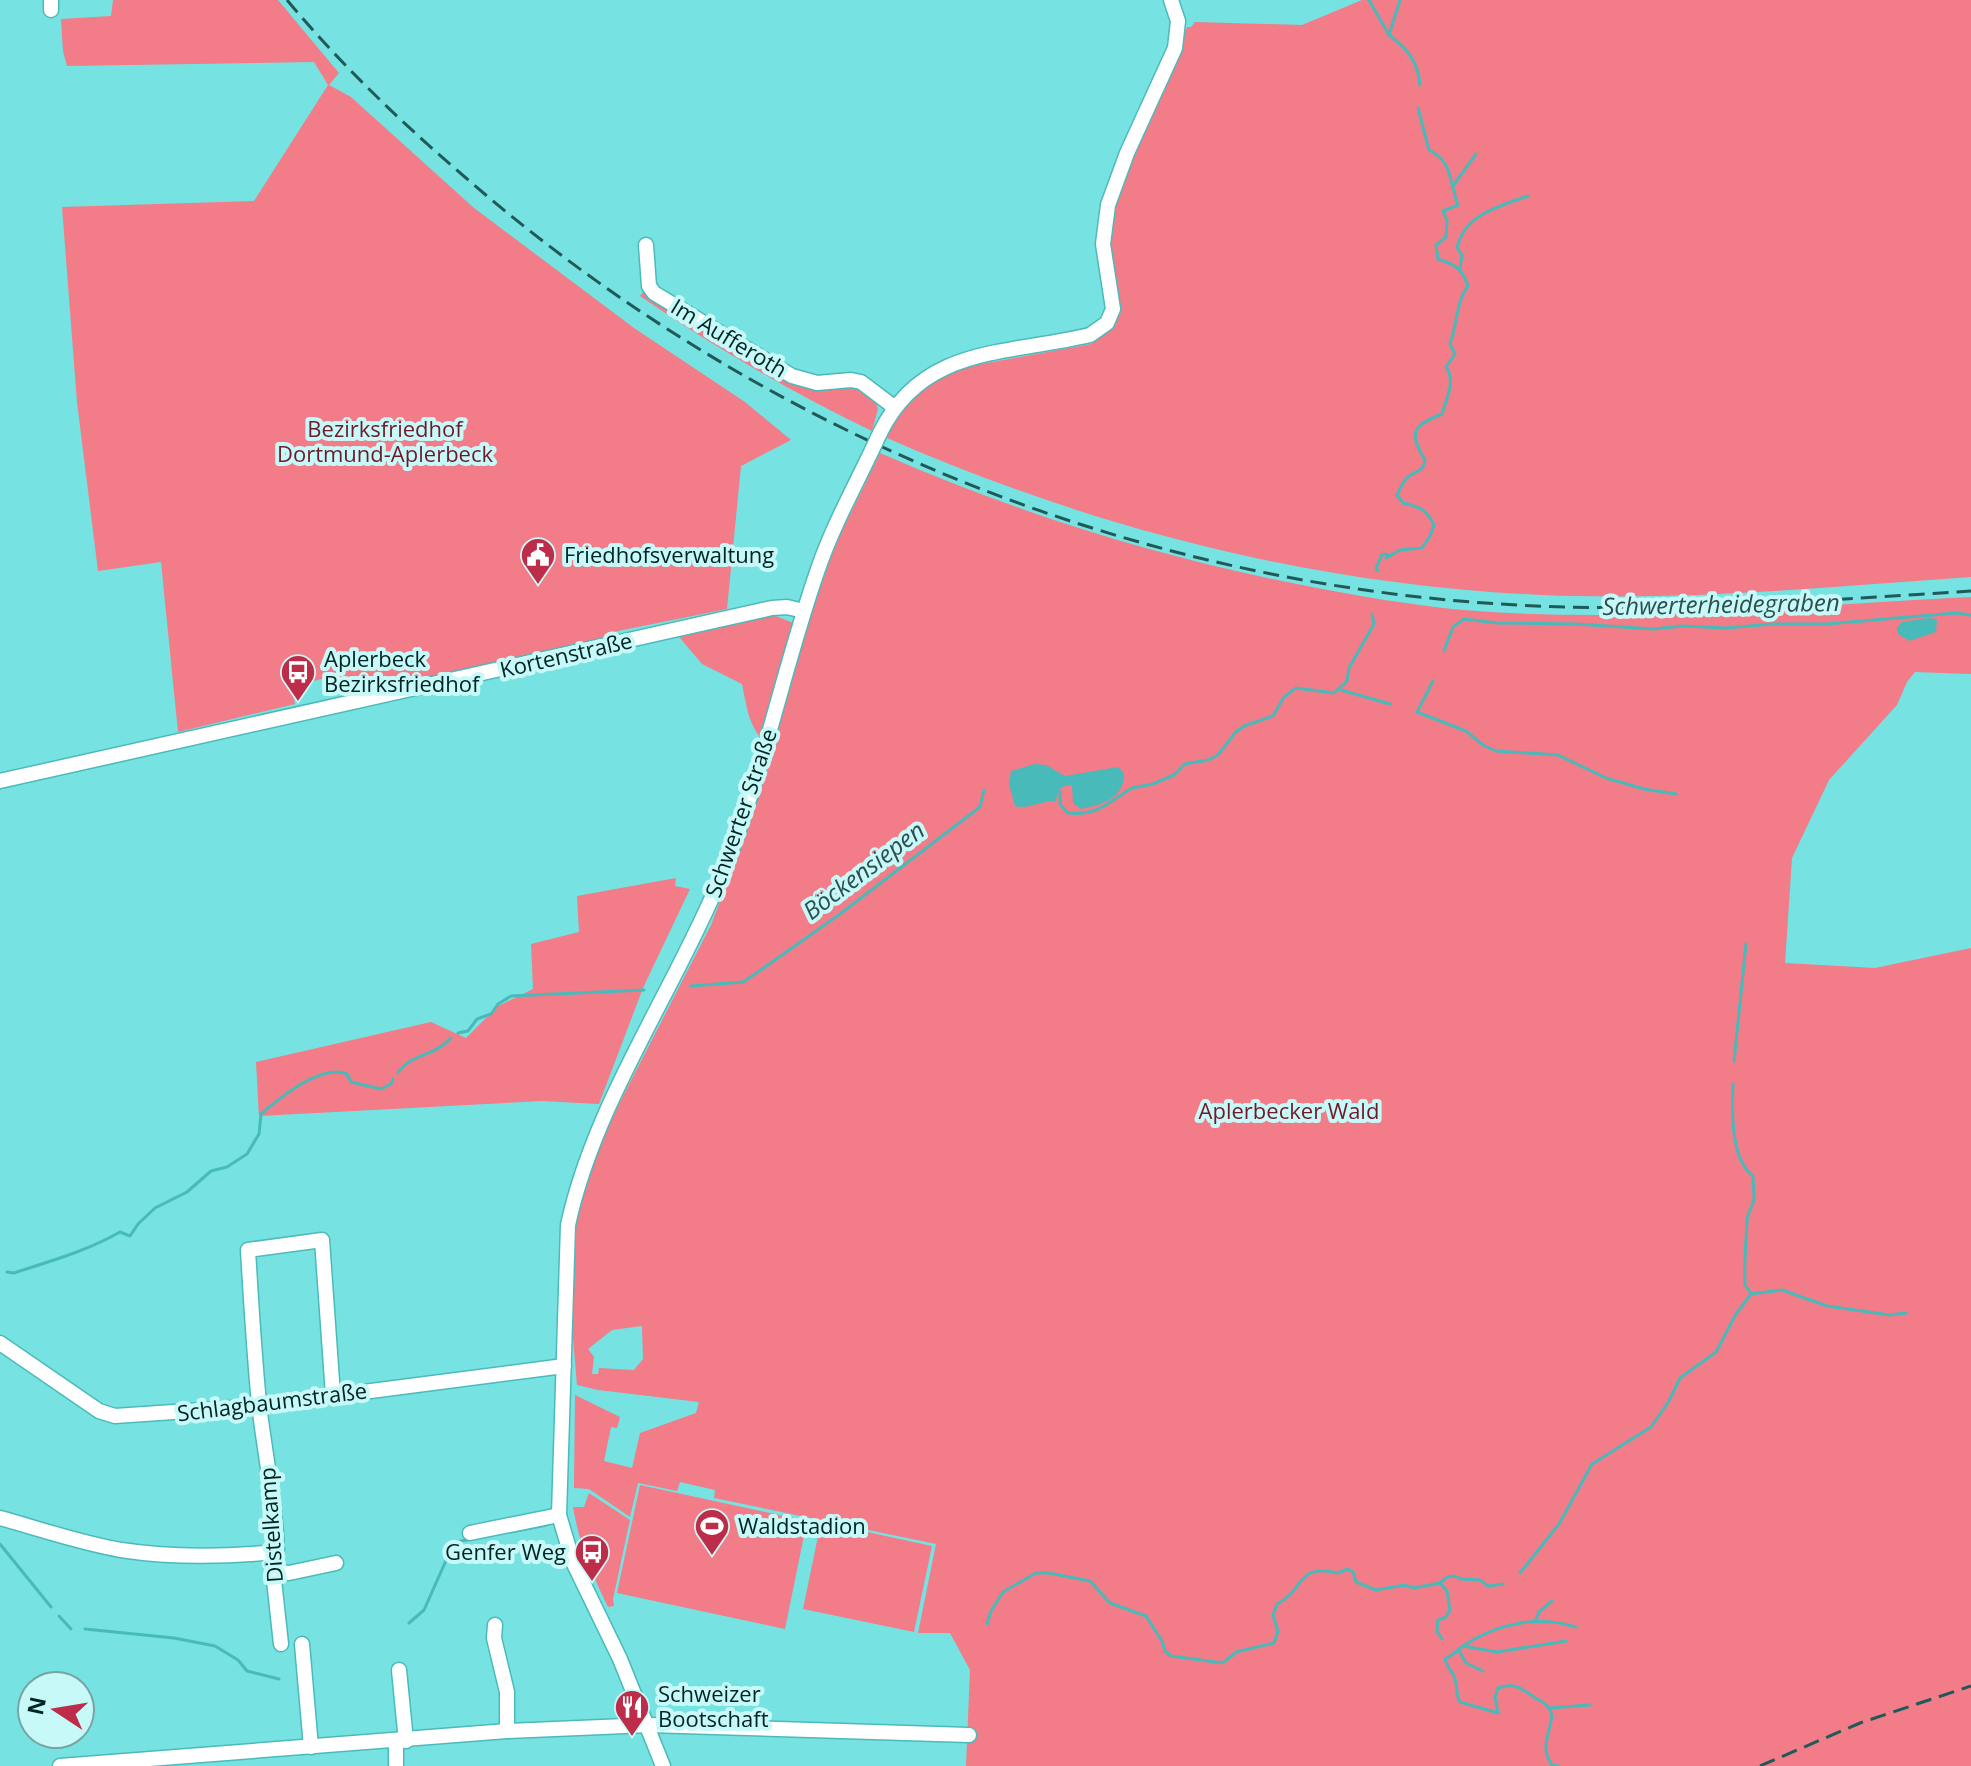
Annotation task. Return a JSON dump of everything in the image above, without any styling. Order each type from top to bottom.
[{"type":"street","name":"Schwerter Straße","points":[[663,1766],[649,1725],[573,1562],[559,1515],[568,1225],[583,1168],[592,1142],[722,875],[765,751],[804,611],[828,541],[894,407],[918,383],[948,365],[1090,335],[1107,323],[1113,303],[1103,254],[1108,205],[1127,153],[1175,48],[1178,21],[1171,0]]},
{"type":"street","name":"Im Aufferoth","points":[[646,245],[649,286],[654,293],[792,376],[817,383],[861,382],[894,407]]},
{"type":"street","name":"Kortenstraße","points":[[0,781],[332,704],[402,692],[772,608],[804,611]]},
{"type":"street","name":"Distelkamp","points":[[281,1644],[274,1580],[278,1572],[259,1406],[248,1250],[322,1240],[333,1395]]},
{"type":"street","name":"Schlagbaumstraße","points":[[0,1343],[99,1411],[115,1416],[259,1406],[564,1366]]},
{"type":"street","points":[[470,1533],[559,1515]]},
{"type":"street","points":[[0,1518],[144,1553],[227,1556],[276,1552]]},
{"type":"street","points":[[278,1572],[289,1573],[336,1563]]},
{"type":"street","points":[[495,1625],[494,1638],[507,1692],[507,1731]]},
{"type":"street","points":[[302,1644],[311,1747]]},
{"type":"street","points":[[396,1766],[401,1741],[399,1670]]},
{"type":"street","points":[[60,1766],[507,1731],[649,1725],[969,1735]]},
{"type":"green space","name":"Bezirksfriedhof Dortmund-Aplerbeck","points":[[113,0],[278,0],[339,73],[329,85],[351,97],[474,208],[634,328],[745,402],[791,440],[741,466],[727,609],[618,631],[598,639],[391,687],[373,686],[336,694],[331,677],[291,686],[295,704],[178,732],[161,562],[98,571],[77,402],[62,207],[254,201],[328,85],[314,62],[67,66],[61,19],[111,16]]},
{"type":"green space","points":[[1362,0],[1971,0],[1971,577],[1649,596],[1542,595],[1373,579],[1289,565],[1126,525],[1045,500],[887,438],[895,420],[912,397],[954,369],[1091,344],[1114,327],[1120,313],[1119,293],[1105,244],[1114,197],[1187,27],[1195,22],[1302,25]]},
{"type":"green space","points":[[644,291],[803,384],[848,386],[864,392],[875,400],[878,409],[872,431],[725,351],[640,296]]},
{"type":"green space","name":"Aplerbecker Wald","points":[[880,453],[1037,514],[1143,547],[1251,574],[1424,606],[1527,614],[1654,614],[1971,597],[1971,674],[1915,672],[1897,705],[1829,780],[1792,858],[1785,963],[1875,968],[1971,948],[1971,1766],[966,1766],[970,1670],[950,1633],[918,1633],[936,1544],[714,1498],[715,1490],[680,1482],[677,1491],[638,1483],[630,1517],[589,1489],[574,1488],[575,1395],[620,1417],[617,1428],[611,1427],[604,1461],[632,1468],[640,1433],[696,1413],[699,1402],[577,1385],[572,1326],[573,1231],[585,1181],[604,1133],[711,925],[749,825],[772,750],[754,728],[742,684],[702,664],[675,632],[768,613],[806,628],[836,543]],"holes":[[[642,1326],[643,1359],[634,1370],[599,1368],[598,1374],[592,1374],[594,1357],[588,1349],[612,1330]]]},
{"type":"green space","points":[[676,878],[675,886],[690,889],[643,988],[599,1104],[542,1101],[259,1116],[256,1062],[431,1022],[466,1038],[498,1006],[533,989],[531,944],[579,932],[577,896]]},
{"type":"green space","name":"Waldstadion","points":[[640,1485],[807,1521],[785,1629],[617,1593]]},
{"type":"green space","points":[[589,1493],[630,1520],[614,1606],[608,1607],[597,1583],[582,1546],[573,1507],[584,1507]]},
{"type":"green space","points":[[821,1522],[932,1546],[914,1632],[803,1609]]},
{"type":"shaded area","points":[[1937,619],[1936,632],[1909,641],[1898,634],[1897,628],[1902,622]]},
{"type":"shaded area","points":[[1035,764],[1046,765],[1065,776],[1118,767],[1124,773],[1123,782],[1121,789],[1111,799],[1081,809],[1073,803],[1072,785],[1060,789],[1056,801],[1015,806],[1009,784],[1011,771]]},
{"type":"waterway","points":[[1369,0],[1389,35]]},
{"type":"waterway","name":"Böckensiepen","points":[[1400,0],[1389,35],[1411,57],[1420,85]]},
{"type":"waterway","name":"Böckensiepen","points":[[1386,558],[1400,550],[1422,548],[1434,525],[1425,512],[1403,503],[1397,495],[1406,479],[1424,464],[1416,431],[1424,422],[1442,414],[1450,384],[1446,367],[1455,354],[1450,344],[1461,299],[1468,286],[1458,268],[1438,259],[1436,245],[1446,237],[1447,221],[1443,211],[1458,205],[1446,166],[1429,150],[1418,108]]},
{"type":"waterway","points":[[1453,186],[1476,154]]},
{"type":"waterway","points":[[1460,268],[1462,255],[1457,248],[1467,227],[1484,213],[1528,196]]},
{"type":"waterway","points":[[1378,571],[1376,568],[1382,555],[1389,556]]},
{"type":"waterway","name":"Schwerterheidegraben","points":[[1444,651],[1453,627],[1464,619],[1654,629],[1827,624],[1956,613],[1971,615]]},
{"type":"waterway","name":"Böckensiepen","points":[[1058,790],[1060,804],[1068,813],[1096,810],[1132,788],[1174,775],[1185,764],[1218,755],[1244,726],[1273,716],[1284,697],[1296,688],[1334,693],[1347,681],[1349,668],[1374,624],[1372,614]]},
{"type":"waterway","points":[[1433,681],[1417,712],[1466,731],[1483,745],[1496,751],[1558,755],[1606,778],[1676,794]]},
{"type":"waterway","name":"Schwerterheidegraben","points":[[1341,690],[1390,704]]},
{"type":"waterway","name":"Böckensiepen","points":[[691,986],[743,982],[755,974],[840,914],[980,807],[984,790]]},
{"type":"waterway","points":[[1734,1061],[1746,944]]},
{"type":"waterway","name":"Böckensiepen","points":[[458,1033],[468,1031],[477,1019],[491,1014],[498,1004],[511,996],[644,990]]},
{"type":"waterway","name":"Böckensiepen","points":[[398,1073],[403,1066],[451,1038]]},
{"type":"waterway","name":"Böckensiepen","points":[[7,1272],[14,1273],[68,1255],[120,1232],[130,1236],[155,1208],[187,1192],[211,1171],[227,1167],[247,1154],[259,1134],[261,1114],[301,1084],[325,1073],[337,1072],[347,1074],[351,1082],[381,1089],[391,1084],[393,1079]]},
{"type":"waterway","points":[[1733,1084],[1736,1146],[1745,1168],[1753,1176],[1754,1199],[1747,1218],[1745,1261],[1745,1285],[1750,1292]]},
{"type":"waterway","points":[[1520,1573],[1559,1524],[1592,1464],[1651,1427],[1680,1378],[1716,1352],[1736,1314],[1751,1294],[1782,1290],[1827,1306],[1890,1315],[1906,1313]]},
{"type":"waterway","points":[[511,1532],[546,1525]]},
{"type":"waterway","points":[[409,1623],[424,1610],[452,1547],[456,1542],[472,1539]]},
{"type":"waterway","points":[[0,1544],[51,1607]]},
{"type":"waterway","points":[[987,1624],[1003,1592],[1036,1573],[1049,1573],[1090,1581],[1110,1603],[1146,1616],[1165,1651],[1171,1656],[1223,1663],[1236,1652],[1274,1643],[1278,1631],[1273,1615],[1277,1604],[1314,1572],[1338,1573],[1348,1569],[1353,1572],[1356,1582],[1376,1590],[1405,1585],[1414,1588],[1440,1583],[1447,1577],[1455,1576],[1480,1580],[1488,1586],[1503,1584]]},
{"type":"waterway","points":[[1440,1583],[1447,1591],[1450,1610],[1446,1617],[1438,1620],[1437,1631],[1442,1639]]},
{"type":"waterway","points":[[1535,1621],[1539,1612],[1552,1601]]},
{"type":"waterway","points":[[59,1616],[71,1629]]},
{"type":"waterway","points":[[1558,1766],[1552,1765],[1548,1759],[1546,1741],[1552,1716],[1546,1704],[1513,1686],[1498,1688],[1495,1697],[1498,1713],[1460,1702],[1455,1679],[1445,1659],[1484,1634],[1509,1625],[1549,1622],[1576,1627]]},
{"type":"waterway","points":[[85,1629],[174,1638],[215,1646],[238,1660],[247,1671],[279,1679]]},
{"type":"waterway","points":[[1463,1646],[1497,1652],[1566,1641]]},
{"type":"waterway","points":[[1458,1649],[1466,1663],[1483,1671]]},
{"type":"waterway","points":[[1550,1708],[1590,1705]]},
{"type":"railway","points":[[287,0],[373,93],[466,178],[576,266],[692,345],[814,414],[941,473],[1073,522],[1208,560],[1345,587],[1485,603],[1667,607],[1971,591]]},
{"type":"railway","points":[[1760,1766],[1860,1723],[1971,1686]]},
{"type":"place","name":"Friedhofsverwaltung","points":[[538,586]]},
{"type":"place","name":"Aplerbeck Bezirksfriedhof","points":[[298,703]]},
{"type":"place","name":"Waldstadion","points":[[712,1557]]},
{"type":"place","name":"Genfer Weg","points":[[592,1583]]},
{"type":"place","name":"Schweizer Bootschaft","points":[[632,1738]]}]
